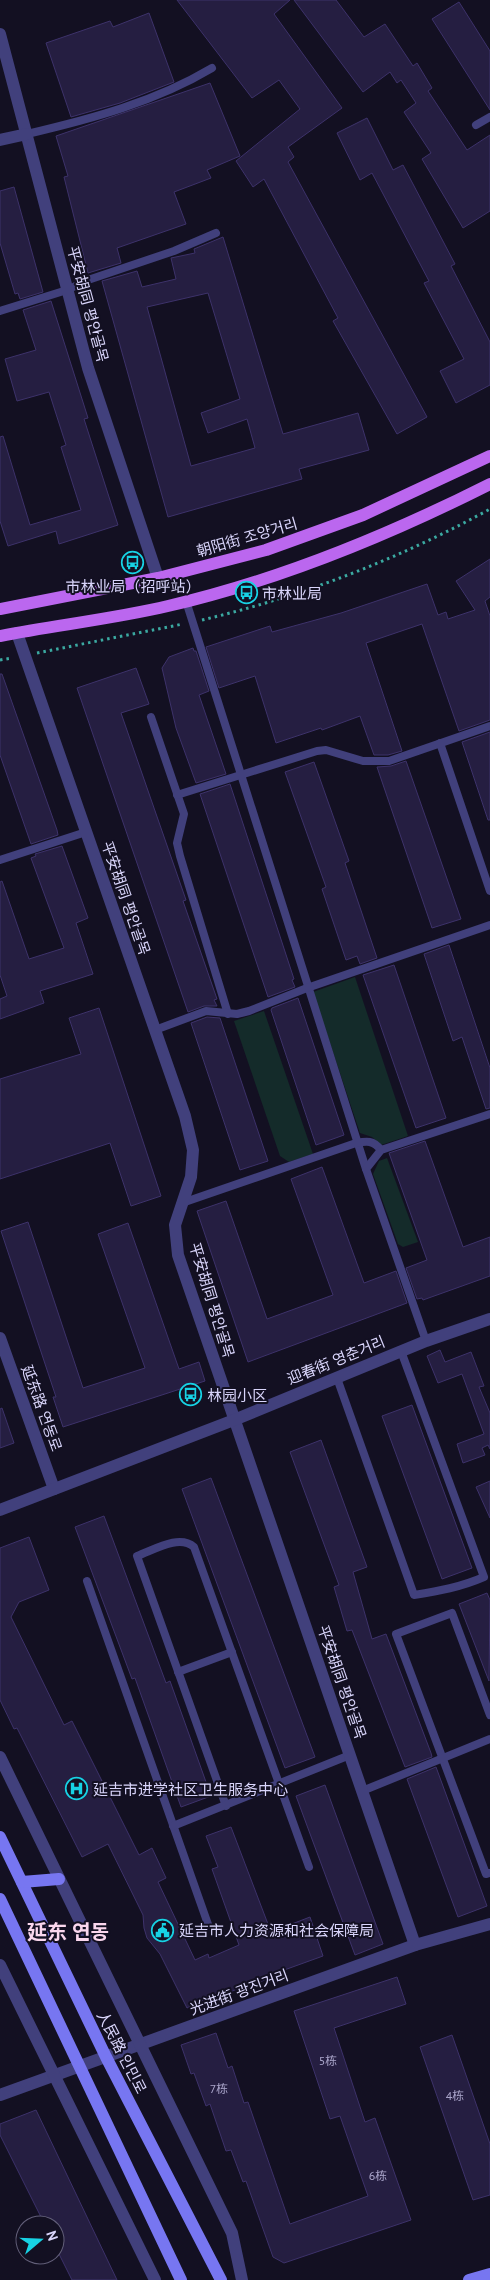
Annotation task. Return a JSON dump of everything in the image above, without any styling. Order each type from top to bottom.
[{"type":"main road","name":"朝阳街 조양거리","points":[[0,609],[158,578],[238,558],[320,532],[363,515],[490,456]]},
{"type":"main road","points":[[0,636],[186,601],[294,570],[424,517],[490,484]]},
{"type":"main road","name":"人民路 인민로","points":[[0,1836],[106,2057],[221,2280]]},
{"type":"main road","points":[[22,1882],[60,1879]]},
{"type":"main road","points":[[0,1899],[181,2280]]},
{"type":"main road","points":[[469,2280],[490,2274]]},
{"type":"street","name":"平安胡同 평안골목","points":[[0,34],[88,368],[158,578]]},
{"type":"street","points":[[0,140],[27,134]]},
{"type":"street","name":"平安胡同 평안골목","points":[[16,633],[185,1116],[193,1150],[191,1177],[175,1225],[178,1255],[416,1945]]},
{"type":"street","name":"迎春街 영춘거리","points":[[0,1510],[234,1420],[426,1341],[490,1320]]},
{"type":"street","name":"延东路 연동로","points":[[0,1338],[54,1489]]},
{"type":"street","points":[[0,1757],[232,2233],[242,2280]]},
{"type":"street","name":"光进街 광진거리","points":[[0,2095],[416,1945],[490,1924]]},
{"type":"street","points":[[0,1965],[155,2280]]},
{"type":"lane","points":[[27,134],[84,121],[140,102],[186,84],[212,68]]},
{"type":"lane","points":[[476,125],[490,117]]},
{"type":"lane","points":[[0,311],[67,290],[88,280],[216,233]]},
{"type":"lane","points":[[186,601],[356,1143],[426,1341]]},
{"type":"lane","points":[[151,717],[184,814],[178,843],[180,856],[228,1014]]},
{"type":"lane","points":[[177,795],[316,751],[326,750],[364,761],[389,761],[490,726]]},
{"type":"lane","points":[[440,743],[490,891]]},
{"type":"lane","points":[[0,860],[86,832]]},
{"type":"lane","points":[[155,1030],[206,1011],[228,1014],[248,1011],[307,988],[490,925]]},
{"type":"lane","points":[[366,1169],[381,1150],[490,1114]]},
{"type":"lane","points":[[182,1204],[356,1143],[368,1140],[376,1144],[381,1150]]},
{"type":"lane","points":[[336,1378],[414,1595],[447,1590],[484,1577],[402,1351]]},
{"type":"lane","points":[[226,1806],[137,1556],[179,1541],[187,1541],[194,1547],[309,1867]]},
{"type":"lane","points":[[86,1581],[209,1927]]},
{"type":"lane","points":[[490,1716],[452,1613],[396,1634],[486,1874],[490,1873]]},
{"type":"lane","points":[[178,1672],[232,1652]]},
{"type":"lane","points":[[362,1791],[490,1739]]},
{"type":"lane","points":[[173,1826],[350,1755]]},
{"type":"green space","points":[[355,977],[408,1136],[381,1145],[372,1137],[360,1133],[313,992]]},
{"type":"green space","points":[[264,1011],[313,1154],[289,1162],[280,1156],[234,1021]]},
{"type":"green space","points":[[387,1158],[418,1242],[403,1247],[398,1244],[373,1174],[379,1161]]},
{"type":"building","points":[[177,0],[290,0],[274,14],[342,108],[288,147],[294,157],[288,162],[427,417],[397,434],[333,321],[338,318],[264,179],[253,187],[236,161],[300,109],[279,80],[252,98]]},
{"type":"building","points":[[294,0],[336,0],[364,37],[385,24],[413,66],[417,63],[432,88],[428,91],[467,150],[490,135],[490,211],[463,228],[422,159],[431,153],[404,112],[416,103],[401,80],[397,83],[390,72],[363,92]]},
{"type":"building","points":[[459,2],[490,51],[490,110],[432,19]]},
{"type":"building","points":[[149,13],[174,82],[120,103],[71,117],[46,43],[110,21],[113,27]]},
{"type":"building","points":[[210,83],[240,156],[207,170],[211,178],[174,192],[186,224],[117,248],[121,263],[88,273],[64,177],[68,176],[56,136]]},
{"type":"building","points":[[367,118],[393,170],[403,165],[455,264],[451,266],[490,342],[490,385],[456,403],[440,371],[464,359],[424,283],[429,281],[372,173],[360,180],[337,133]]},
{"type":"building","points":[[14,187],[43,292],[20,299],[18,293],[15,294],[0,243],[0,191]]},
{"type":"building","points":[[223,237],[283,434],[358,413],[369,450],[299,469],[302,479],[168,517],[102,281],[137,271],[142,287],[176,279],[171,258],[195,253],[194,249]],"holes":[[[208,293],[240,399],[201,413],[208,433],[247,419],[255,448],[191,466],[147,307]]]},
{"type":"building","points":[[51,301],[88,418],[84,419],[118,525],[59,544],[56,531],[8,546],[0,521],[0,437],[3,436],[30,525],[81,510],[61,447],[66,445],[49,392],[17,401],[5,359],[36,350],[23,310]]},
{"type":"building","points":[[490,559],[490,597],[485,601],[490,616],[490,720],[459,731],[422,624],[366,643],[402,751],[388,755],[374,755],[360,716],[322,730],[321,728],[276,743],[255,676],[219,688],[206,647],[270,626],[272,632],[341,613],[427,584],[438,615],[446,612],[448,619],[475,610],[456,581]]},
{"type":"building","points":[[193,648],[196,651],[209,691],[199,695],[226,774],[196,783],[176,728],[162,668],[169,657]]},
{"type":"building","points":[[136,668],[149,704],[121,713],[186,900],[183,901],[217,999],[214,1000],[217,1006],[204,1006],[188,1012],[77,688]]},
{"type":"building","points":[[0,674],[2,674],[58,835],[31,844],[0,755]]},
{"type":"building","points":[[490,732],[490,820],[488,820],[462,742]]},
{"type":"building","points":[[406,761],[461,919],[432,928],[377,767],[391,766]]},
{"type":"building","points":[[314,762],[349,861],[345,863],[377,958],[360,964],[357,956],[346,960],[322,889],[326,887],[285,772]]},
{"type":"building","points":[[230,784],[294,979],[292,980],[295,987],[268,997],[200,794]]},
{"type":"building","points":[[62,846],[88,918],[76,923],[93,974],[40,991],[44,1003],[0,1019],[0,999],[7,996],[0,975],[0,882],[2,881],[29,959],[64,948],[31,858],[36,856],[35,854]]},
{"type":"building","points":[[449,945],[490,1068],[490,1108],[486,1109],[462,1037],[453,1041],[424,954]]},
{"type":"building","points":[[394,965],[446,1118],[416,1128],[363,975]]},
{"type":"building","points":[[298,998],[344,1135],[316,1145],[271,1010]]},
{"type":"building","points":[[99,1008],[161,1196],[131,1206],[110,1143],[0,1179],[0,1079],[81,1054],[69,1018]]},
{"type":"building","points":[[207,1017],[220,1018],[268,1161],[240,1170],[191,1023]]},
{"type":"building","points":[[425,1141],[463,1247],[490,1237],[490,1276],[423,1300],[422,1298],[417,1299],[406,1268],[427,1260],[389,1153]]},
{"type":"building","points":[[322,1167],[364,1283],[396,1271],[407,1303],[248,1362],[197,1211],[226,1201],[267,1319],[333,1295],[291,1179]]},
{"type":"building","points":[[28,1222],[83,1388],[145,1368],[98,1234],[128,1223],[179,1369],[199,1362],[205,1381],[63,1427],[53,1397],[56,1397],[1,1231]]},
{"type":"building","points":[[440,1350],[445,1362],[471,1352],[484,1386],[479,1387],[490,1413],[490,1449],[488,1445],[482,1448],[485,1455],[463,1463],[457,1444],[484,1434],[462,1374],[438,1383],[427,1356]]},
{"type":"building","points":[[412,1405],[472,1568],[442,1579],[382,1416]]},
{"type":"building","points":[[2,1408],[14,1443],[0,1448],[0,1409]]},
{"type":"building","points":[[321,1440],[367,1567],[353,1572],[372,1639],[386,1634],[431,1753],[432,1757],[405,1767],[352,1630],[347,1631],[334,1587],[339,1585],[290,1452]]},
{"type":"building","points":[[211,1478],[315,1757],[285,1768],[182,1489]]},
{"type":"building","points":[[490,1481],[490,1518],[476,1487]]},
{"type":"building","points":[[104,1516],[166,1683],[170,1681],[211,1796],[181,1807],[135,1678],[132,1679],[75,1527]]},
{"type":"building","points":[[29,1537],[49,1590],[19,1602],[11,1617],[64,1725],[72,1721],[139,1855],[152,1848],[166,1878],[158,1882],[195,1960],[208,1954],[209,1958],[239,1945],[212,1869],[218,1867],[206,1836],[231,1827],[271,1932],[310,1917],[323,1956],[287,1969],[258,1983],[256,1980],[222,1996],[220,1992],[187,2008],[160,1954],[147,1938],[143,1915],[108,1844],[82,1857],[17,1728],[14,1729],[0,1700],[0,1548]]},
{"type":"building","points":[[487,1593],[490,1600],[489,1681],[459,1604]]},
{"type":"building","points":[[436,1767],[487,1906],[458,1917],[407,1779]]},
{"type":"building","points":[[325,1785],[383,1944],[355,1955],[296,1796]]},
{"type":"building","points":[[397,1977],[406,2004],[334,2028],[365,2122],[375,2118],[411,2220],[284,2263],[273,2257],[246,2181],[243,2182],[231,2150],[226,2151],[210,2104],[206,2106],[194,2073],[191,2074],[181,2045],[216,2033],[228,2068],[232,2066],[244,2103],[248,2102],[290,2224],[368,2196],[340,2116],[330,2119],[294,2011]]},
{"type":"building","points":[[452,2035],[490,2144],[490,2195],[473,2200],[420,2047]]},
{"type":"building","points":[[36,2110],[117,2280],[72,2280],[64,2265],[65,2215],[40,2215],[0,2135],[0,2124]]},
{"type":"place","name":"市林业局（招呼站）","points":[[133,563]]},
{"type":"place","name":"市林业局","points":[[246,593]]},
{"type":"place","name":"林园小区","points":[[191,1395]]},
{"type":"place","name":"延吉市进学社区卫生服务中心","points":[[77,1789]]},
{"type":"place","name":"延吉市人力资源和社会保障局","points":[[163,1930]]},
{"type":"district","name":"延东 연동","points":[[68,1932]]}]
